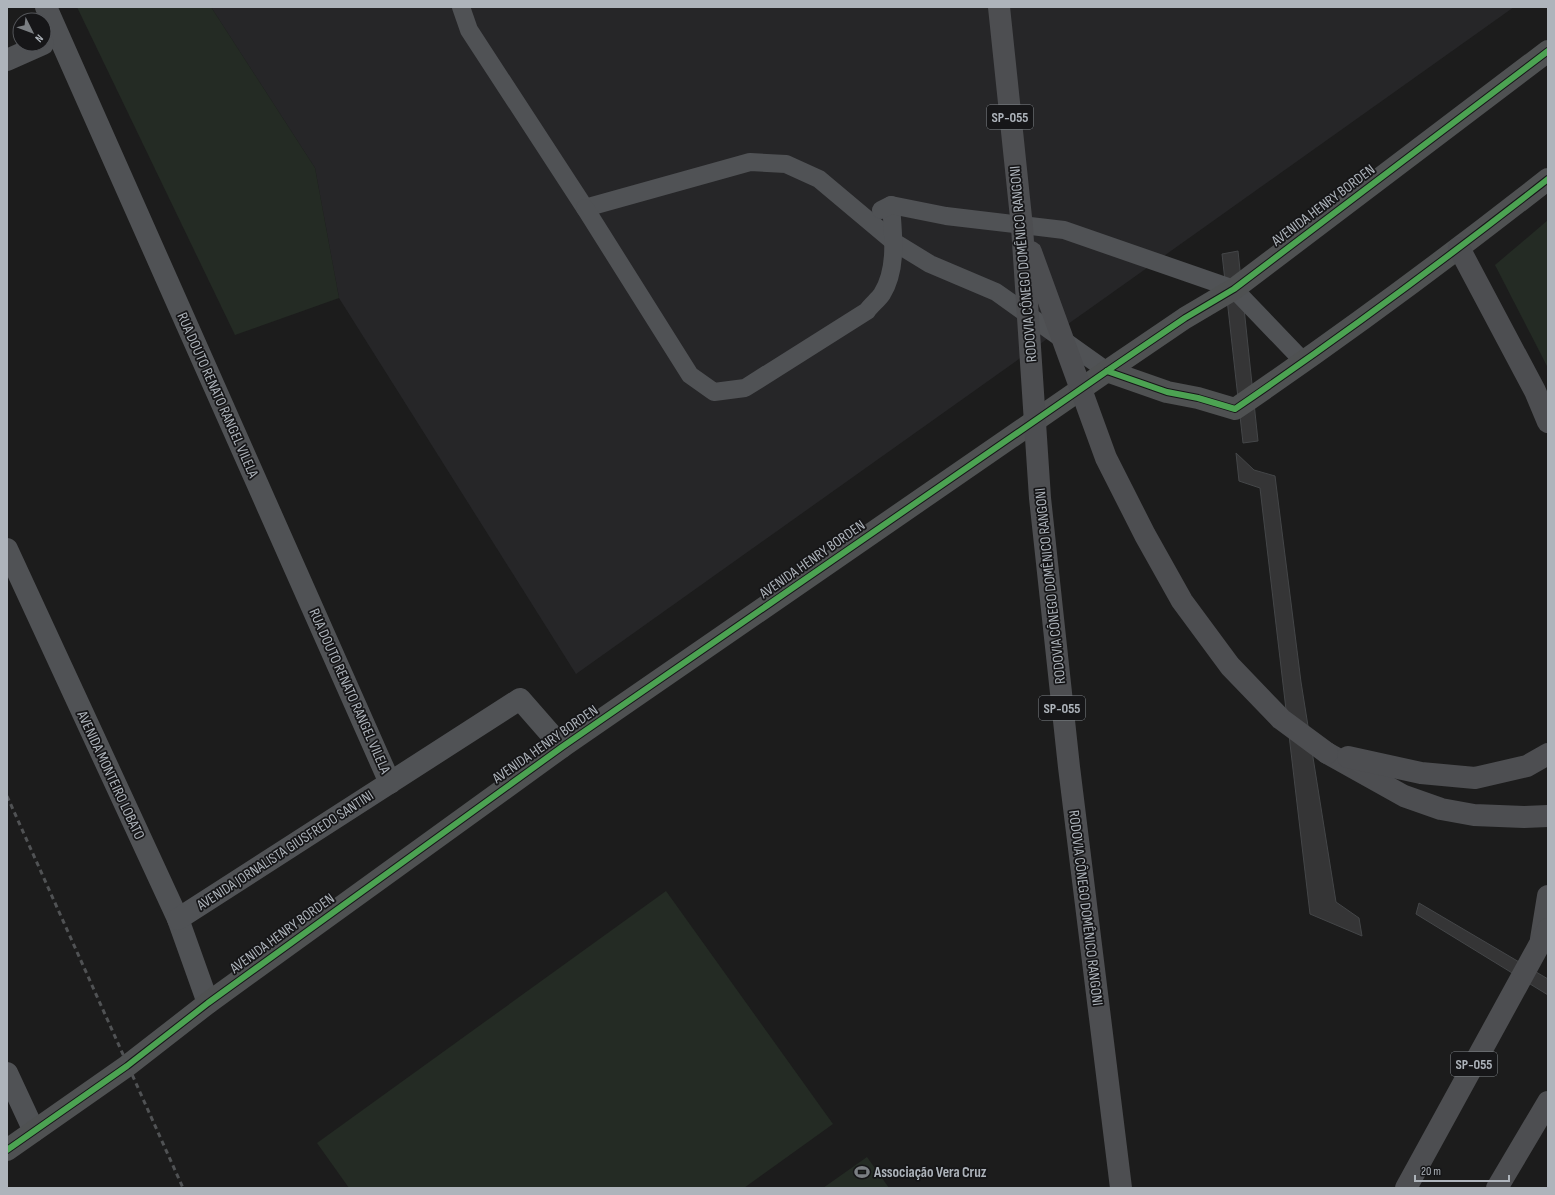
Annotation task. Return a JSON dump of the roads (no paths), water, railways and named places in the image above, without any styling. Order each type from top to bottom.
[{"type":"highway","name":"RODOVIA CÔNEGO DOMÊNICO RANGONI","points":[[999,7],[1022,227],[1040,498],[1070,775],[1121,1188]]},
{"type":"highway","points":[[1022,227],[1106,458],[1145,535],[1182,601],[1230,666],[1281,719],[1327,753],[1404,796],[1441,809],[1474,815],[1524,817],[1548,816]]},
{"type":"highway","points":[[1459,248],[1536,391],[1548,422]]},
{"type":"highway","points":[[1327,753],[1421,773],[1475,778],[1527,766],[1548,754]]},
{"type":"highway","points":[[1545,934],[1548,896]]},
{"type":"highway","name":"SP-055","points":[[1406,1188],[1545,934]]},
{"type":"highway","points":[[1497,1188],[1548,1102]]},
{"type":"street","name":"RUA DOUTO RENATO RANGEL VILELA","points":[[52,48],[390,783]]},
{"type":"street","name":"AVENIDA HENRY BORDEN","points":[[7,1150],[127,1066],[208,1003],[562,747],[1107,371],[1185,318],[1234,289],[1548,51]]},
{"type":"street","points":[[7,60],[25,52]]},
{"type":"street","points":[[1107,371],[1167,392],[1235,408],[1304,362],[1459,248],[1548,179]]},
{"type":"street","name":"AVENIDA MONTEIRO LOBATO","points":[[7,549],[178,919],[208,1003]]},
{"type":"street","name":"AVENIDA JORNALISTA GIUSFREDO SANTINI","points":[[178,919],[520,699],[562,747]]},
{"type":"street","points":[[7,1073],[34,1131]]},
{"type":"lane","points":[[461,7],[470,30],[585,208],[690,375],[714,392],[745,388],[867,310],[881,295],[890,275],[894,242],[890,205]]},
{"type":"lane","points":[[585,208],[750,162],[786,164],[819,179],[894,242],[930,264],[996,292],[1107,371]]},
{"type":"lane","points":[[867,219],[890,205],[946,216],[1064,230],[1234,289],[1304,362]]},
{"type":"railway","points":[[7,796],[183,1188]]},
{"type":"place","name":"Associação Vera Cruz","points":[[862,1172]]}]
